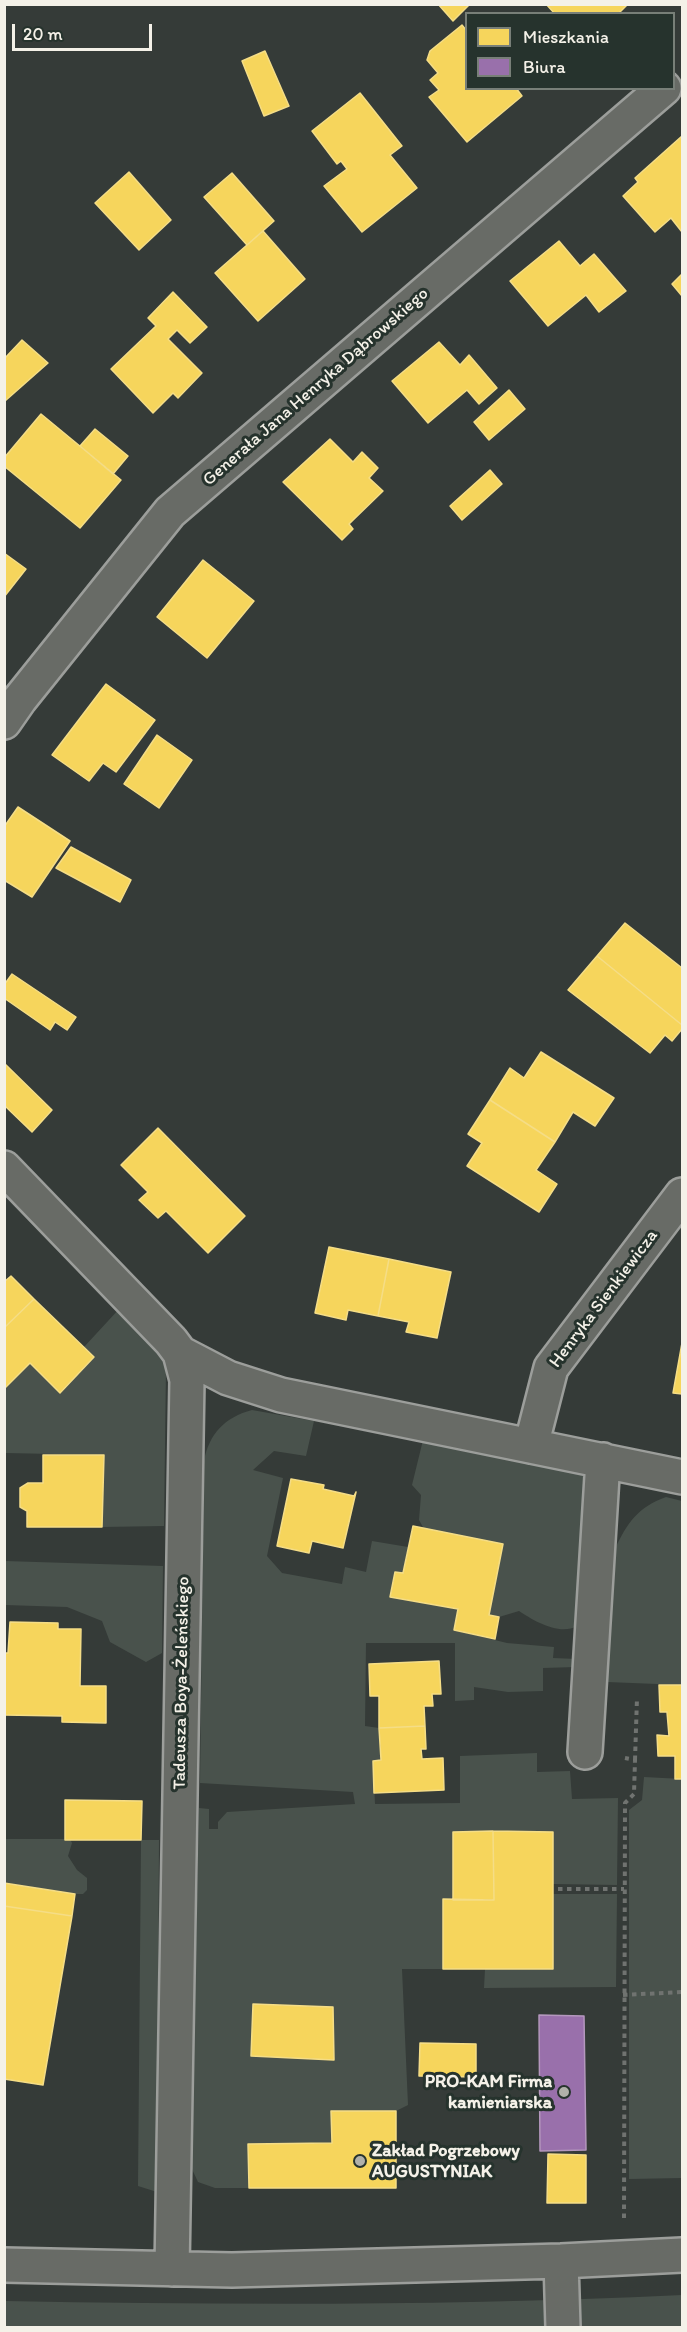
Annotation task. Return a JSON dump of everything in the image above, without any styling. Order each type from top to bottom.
[{"type":"street","name":"Generała Jana Henryka Dąbrowskiego","points":[[4,722],[170,512],[662,90]]},
{"type":"street","name":"Tadeusza Boya-Żeleńskiego","points":[[4,1168],[142,1308],[180,1353],[185,1367],[188,1395],[172,2269]]},
{"type":"street","name":"Henryka Sienkiewicza","points":[[531,1446],[551,1368],[682,1195]]},
{"type":"street","points":[[180,1353],[228,1378],[281,1395],[682,1477]]},
{"type":"street","points":[[585,1752],[603,1460]]},
{"type":"street","points":[[4,2265],[172,2269],[561,2262],[682,2255]]},
{"type":"street","points":[[561,2262],[563,2328]]},
{"type":"path","points":[[625,2258],[625,1803],[634,1794],[637,1698]]},
{"type":"path","points":[[585,1752],[635,1760]]},
{"type":"path","points":[[558,1889],[624,1889]]},
{"type":"path","points":[[624,1995],[682,1992]]},
{"type":"shaded area","points":[[120,1308],[161,1352],[166,1368],[164,1526],[102,1527],[104,1455],[5,1453],[5,1389],[30,1363],[61,1393],[94,1357],[84,1347]]},
{"type":"shaded area","points":[[252,1410],[314,1421],[306,1456],[274,1451],[253,1470],[283,1478],[267,1556],[282,1573],[342,1584],[345,1567],[366,1572],[372,1541],[408,1547],[403,1573],[395,1572],[390,1597],[458,1609],[454,1630],[507,1643],[554,1647],[553,1658],[577,1659],[576,1667],[543,1668],[543,1691],[508,1692],[474,1687],[474,1700],[455,1701],[455,1643],[366,1643],[365,1726],[379,1728],[381,1760],[373,1761],[375,1804],[460,1803],[460,1756],[537,1753],[537,1772],[570,1771],[572,1799],[618,1798],[617,1885],[553,1884],[553,1832],[453,1832],[453,1900],[443,1900],[443,1969],[402,1969],[408,2105],[396,2111],[332,2111],[332,2143],[248,2144],[249,2188],[215,2188],[198,2182],[191,2167],[199,1808],[209,1809],[209,1829],[218,1829],[218,1822],[227,1812],[355,1804],[353,1792],[200,1783],[204,1461],[214,1435],[226,1422]],"holes":[[[253,2004],[333,2007],[334,2060],[251,2056]]]},
{"type":"shaded area","points":[[423,1440],[586,1476],[577,1626],[563,1629],[547,1626],[519,1611],[499,1617],[489,1615],[503,1544],[424,1529],[419,1520],[421,1495],[412,1485]]},
{"type":"shaded area","points":[[666,1497],[682,1501],[682,1685],[607,1682],[615,1549],[634,1517],[656,1501]]},
{"type":"shaded area","points":[[5,1561],[163,1566],[162,1653],[146,1662],[110,1642],[102,1621],[67,1607],[5,1605]]},
{"type":"shaded area","points":[[644,1777],[682,1779],[682,2178],[629,2179],[629,1810],[642,1800]]},
{"type":"shaded area","points":[[4,1839],[70,1839],[72,1843],[68,1856],[77,1870],[87,1878],[87,1890],[83,1894],[75,1894],[5,1883]]},
{"type":"shaded area","points":[[141,1840],[159,1840],[157,2192],[138,2186]]},
{"type":"shaded area","points":[[553,1894],[617,1894],[616,1987],[484,1988],[485,1969]]},
{"type":"shaded area","points":[[682,2295],[682,2328],[5,2328],[5,2301],[344,2304]]},
{"type":"building: Mieszkania","points":[[438,4],[470,4],[453,21]]},
{"type":"building: Mieszkania","points":[[546,4],[628,4],[620,12],[553,12]]},
{"type":"building: Mieszkania","points":[[462,25],[465,29],[465,90],[518,90],[522,96],[467,142],[429,97],[439,90],[430,80],[438,73],[427,60],[430,51]]},
{"type":"building: Mieszkania","points":[[265,51],[289,106],[264,116],[242,61]]},
{"type":"building: Mieszkania","points":[[360,93],[402,146],[390,155],[417,188],[362,232],[324,186],[347,169],[341,161],[337,164],[312,131]]},
{"type":"building: Mieszkania","points":[[682,136],[682,232],[671,218],[655,232],[623,196],[638,182],[635,178]]},
{"type":"building: Mieszkania","points":[[129,172],[171,220],[139,250],[95,203]]},
{"type":"building: Mieszkania","points":[[232,173],[274,221],[247,245],[204,197]]},
{"type":"building: Mieszkania","points":[[263,231],[305,279],[258,321],[215,273]]},
{"type":"building: Mieszkania","points":[[559,241],[580,266],[594,254],[626,291],[599,312],[586,295],[548,326],[510,281]]},
{"type":"building: Mieszkania","points":[[682,274],[682,296],[672,284]]},
{"type":"building: Mieszkania","points":[[173,292],[207,327],[190,343],[177,330],[168,339],[202,373],[178,398],[173,393],[153,413],[111,369],[156,326],[148,318]]},
{"type":"building: Mieszkania","points":[[22,340],[48,363],[5,401],[4,359]]},
{"type":"building: Mieszkania","points":[[439,342],[460,365],[469,355],[497,388],[479,404],[467,390],[428,423],[392,381]]},
{"type":"building: Mieszkania","points":[[509,390],[525,409],[489,440],[474,422]]},
{"type":"building: Mieszkania","points":[[41,414],[121,480],[80,528],[4,466],[4,458]]},
{"type":"building: Mieszkania","points":[[95,429],[128,456],[113,474],[80,446]]},
{"type":"building: Mieszkania","points":[[330,439],[353,462],[362,452],[378,468],[369,478],[383,491],[349,524],[353,529],[342,540],[283,482]]},
{"type":"building: Mieszkania","points":[[490,470],[502,484],[462,520],[450,506]]},
{"type":"building: Mieszkania","points":[[4,553],[26,569],[4,597]]},
{"type":"building: Mieszkania","points":[[203,560],[254,601],[207,658],[157,617]]},
{"type":"building: Mieszkania","points":[[106,684],[155,720],[116,772],[103,763],[89,781],[52,755]]},
{"type":"building: Mieszkania","points":[[157,735],[192,760],[159,808],[124,784]]},
{"type":"building: Mieszkania","points":[[18,807],[70,841],[32,897],[4,880],[4,827]]},
{"type":"building: Mieszkania","points":[[71,847],[131,880],[120,902],[56,868]]},
{"type":"building: Mieszkania","points":[[625,923],[682,968],[682,1025],[597,956]]},
{"type":"building: Mieszkania","points":[[597,956],[682,1025],[682,1029],[672,1041],[665,1035],[650,1053],[568,990]]},
{"type":"building: Mieszkania","points":[[12,974],[76,1017],[67,1030],[55,1022],[50,1030],[4,998],[4,985]]},
{"type":"building: Mieszkania","points":[[541,1052],[614,1098],[595,1126],[573,1112],[555,1142],[490,1100],[510,1068],[524,1078]]},
{"type":"building: Mieszkania","points":[[4,1063],[52,1110],[32,1132],[4,1105]]},
{"type":"building: Mieszkania","points":[[490,1100],[555,1142],[536,1170],[557,1184],[539,1212],[467,1166],[482,1143],[468,1134]]},
{"type":"building: Mieszkania","points":[[158,1128],[245,1216],[208,1253],[166,1211],[158,1218],[139,1200],[148,1192],[121,1165]]},
{"type":"building: Mieszkania","points":[[329,1247],[389,1259],[378,1316],[348,1310],[346,1320],[315,1313]]},
{"type":"building: Mieszkania","points":[[389,1259],[451,1272],[437,1338],[406,1332],[409,1322],[378,1316]]},
{"type":"building: Mieszkania","points":[[11,1276],[34,1299],[4,1328],[4,1282]]},
{"type":"building: Mieszkania","points":[[34,1299],[94,1357],[60,1393],[30,1363],[4,1389],[4,1328]]},
{"type":"building: Mieszkania","points":[[682,1343],[682,1394],[673,1393]]},
{"type":"building: Mieszkania","points":[[43,1455],[104,1455],[102,1527],[27,1527],[27,1511],[20,1507],[20,1488],[28,1483],[43,1483]]},
{"type":"building: Mieszkania","points":[[291,1479],[324,1485],[323,1489],[354,1496],[356,1492],[343,1548],[312,1541],[309,1553],[277,1546]]},
{"type":"building: Mieszkania","points":[[413,1526],[503,1544],[489,1615],[499,1617],[495,1639],[454,1630],[458,1609],[390,1597],[395,1572],[403,1573]]},
{"type":"building: Mieszkania","points":[[10,1622],[58,1623],[58,1629],[81,1629],[80,1686],[106,1686],[106,1723],[62,1722],[62,1716],[4,1715],[4,1653],[8,1653]]},
{"type":"building: Mieszkania","points":[[439,1661],[441,1694],[432,1694],[433,1706],[424,1706],[425,1726],[379,1728],[379,1696],[370,1696],[369,1664]]},
{"type":"building: Mieszkania","points":[[659,1685],[682,1685],[682,1779],[675,1779],[675,1756],[658,1756],[657,1735],[669,1736],[667,1712],[660,1712]]},
{"type":"building: Mieszkania","points":[[425,1726],[426,1749],[421,1749],[422,1759],[443,1758],[444,1790],[374,1793],[373,1761],[381,1760],[379,1728]]},
{"type":"building: Mieszkania","points":[[65,1800],[142,1801],[141,1840],[65,1840]]},
{"type":"building: Mieszkania","points":[[493,1831],[553,1832],[553,1969],[443,1969],[443,1899],[494,1900]]},
{"type":"building: Mieszkania","points":[[493,1831],[494,1900],[453,1900],[453,1832]]},
{"type":"building: Mieszkania","points":[[4,1883],[75,1894],[72,1916],[4,1906]]},
{"type":"building: Mieszkania","points":[[4,1906],[72,1916],[43,2085],[4,2079]]},
{"type":"building: Mieszkania","points":[[253,2004],[333,2007],[334,2060],[251,2056]]},
{"type":"building: Mieszkania","points":[[420,2043],[476,2044],[476,2077],[419,2076]]},
{"type":"building: Mieszkania","points":[[331,2111],[396,2111],[396,2188],[249,2188],[248,2144],[332,2143]]},
{"type":"building: Mieszkania","points":[[548,2154],[586,2155],[586,2203],[547,2203]]},
{"type":"building: Biura","points":[[539,2015],[584,2016],[586,2150],[540,2151]]},
{"type":"place","name":"PRO-KAM Firma kamieniarska","points":[[564,2092]]},
{"type":"place","name":"Zakład Pogrzebowy AUGUSTYNIAK","points":[[360,2161]]}]
